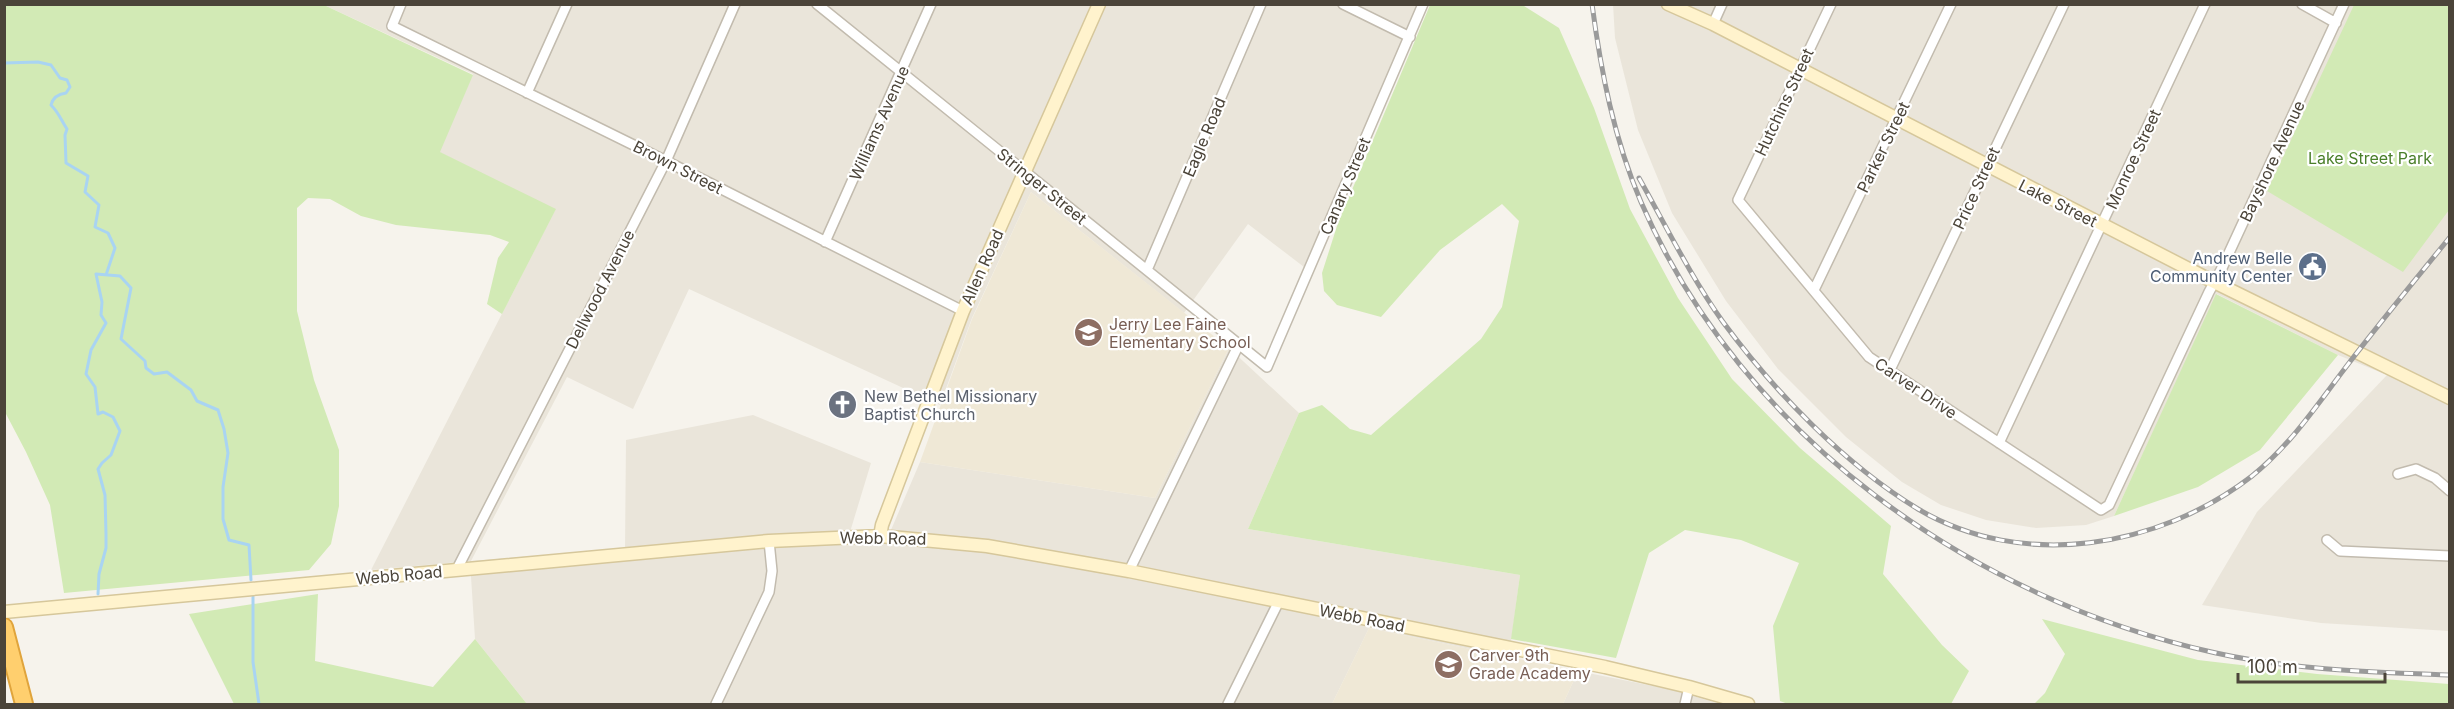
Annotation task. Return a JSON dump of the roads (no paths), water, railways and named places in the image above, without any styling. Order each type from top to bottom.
[{"type":"highway","points":[[4,627],[24,705]]},
{"type":"street","name":"Brown Street","points":[[401,4],[392,26],[963,311]]},
{"type":"street","points":[[527,93],[567,4]]},
{"type":"street","name":"Dellwood Avenue","points":[[457,569],[666,161],[735,4]]},
{"type":"street","name":"Stringer Street","points":[[817,4],[1267,367]]},
{"type":"street","name":"Williams Avenue","points":[[825,242],[932,4]]},
{"type":"street","name":"Allen Road","points":[[880,536],[882,525],[963,311],[1099,4]]},
{"type":"street","name":"Eagle Road","points":[[1147,270],[1261,4]]},
{"type":"street","points":[[1343,4],[1410,37]]},
{"type":"street","name":"Canary Street","points":[[1267,367],[1424,4]]},
{"type":"street","name":"Lake Street","points":[[1668,4],[1713,24],[2214,282],[2450,398]]},
{"type":"street","points":[[1713,24],[1722,4]]},
{"type":"street","name":"Hutchins Street","points":[[1738,200],[1831,4]]},
{"type":"street","name":"Parker Street","points":[[1814,290],[1951,4]]},
{"type":"street","name":"Price Street","points":[[1889,372],[2064,4]]},
{"type":"street","name":"Monroe Street","points":[[1998,443],[2205,4]]},
{"type":"street","points":[[2302,4],[2336,22]]},
{"type":"street","name":"Bayshore Avenue","points":[[2104,510],[2109,505],[2344,4]]},
{"type":"street","name":"Carver Drive","points":[[1738,200],[1869,357],[2098,509],[2104,510]]},
{"type":"street","points":[[1129,572],[1239,344]]},
{"type":"street","points":[[2398,474],[2416,469],[2435,478],[2450,491]]},
{"type":"street","name":"Webb Road","points":[[4,612],[457,569],[769,542],[880,536],[987,546],[1279,601],[1605,667],[1689,687],[1748,705]]},
{"type":"street","points":[[2327,540],[2340,551],[2450,556]]},
{"type":"street","points":[[716,705],[769,591],[772,571],[769,542]]},
{"type":"street","points":[[1228,705],[1279,601]]},
{"type":"street","points":[[1685,705],[1689,687]]},
{"type":"waterway","points":[[4,63],[38,62],[51,65],[60,78],[67,80],[70,87],[66,93],[58,95],[51,105],[67,129],[65,135],[66,163],[88,176],[85,192],[99,205],[95,227],[108,233],[115,248],[106,275]]},
{"type":"waterway","points":[[98,594],[99,574],[106,548],[105,495],[98,469],[111,455],[120,431],[113,417],[103,412],[98,414],[95,387],[86,374],[91,350],[106,323],[101,315],[102,302],[96,274],[120,276],[131,288],[121,339],[145,361],[146,368],[154,374],[167,372],[191,390],[197,401],[218,410],[228,453],[223,487],[223,519],[229,540],[249,545],[251,580]]},
{"type":"waterway","points":[[253,597],[253,662],[259,704]]},
{"type":"railway","points":[[1592,4],[1604,80],[1623,154],[1641,202],[1685,286],[1739,364],[1803,433],[1874,495],[1953,548],[2037,593],[2125,628],[2245,659],[2332,669],[2450,675]]},
{"type":"railway","points":[[1639,178],[1689,269],[1723,322],[1788,400],[1837,448],[1890,491],[1918,509],[1959,528],[2001,540],[2045,545],[2090,543],[2133,534],[2175,520],[2215,501],[2252,476],[2279,451],[2304,422],[2450,237]]},
{"type":"place","name":"Andrew Belle Community Center","points":[[2313,267]]},
{"type":"place","name":"Jerry Lee Faine Elementary School","points":[[1088,333]]},
{"type":"place","name":"New Bethel Missionary Baptist Church","points":[[843,405]]},
{"type":"place","name":"Carver 9th Grade Academy","points":[[1448,664]]},
{"type":"park label","name":"Lake Street Park","points":[[2370,158]]}]
